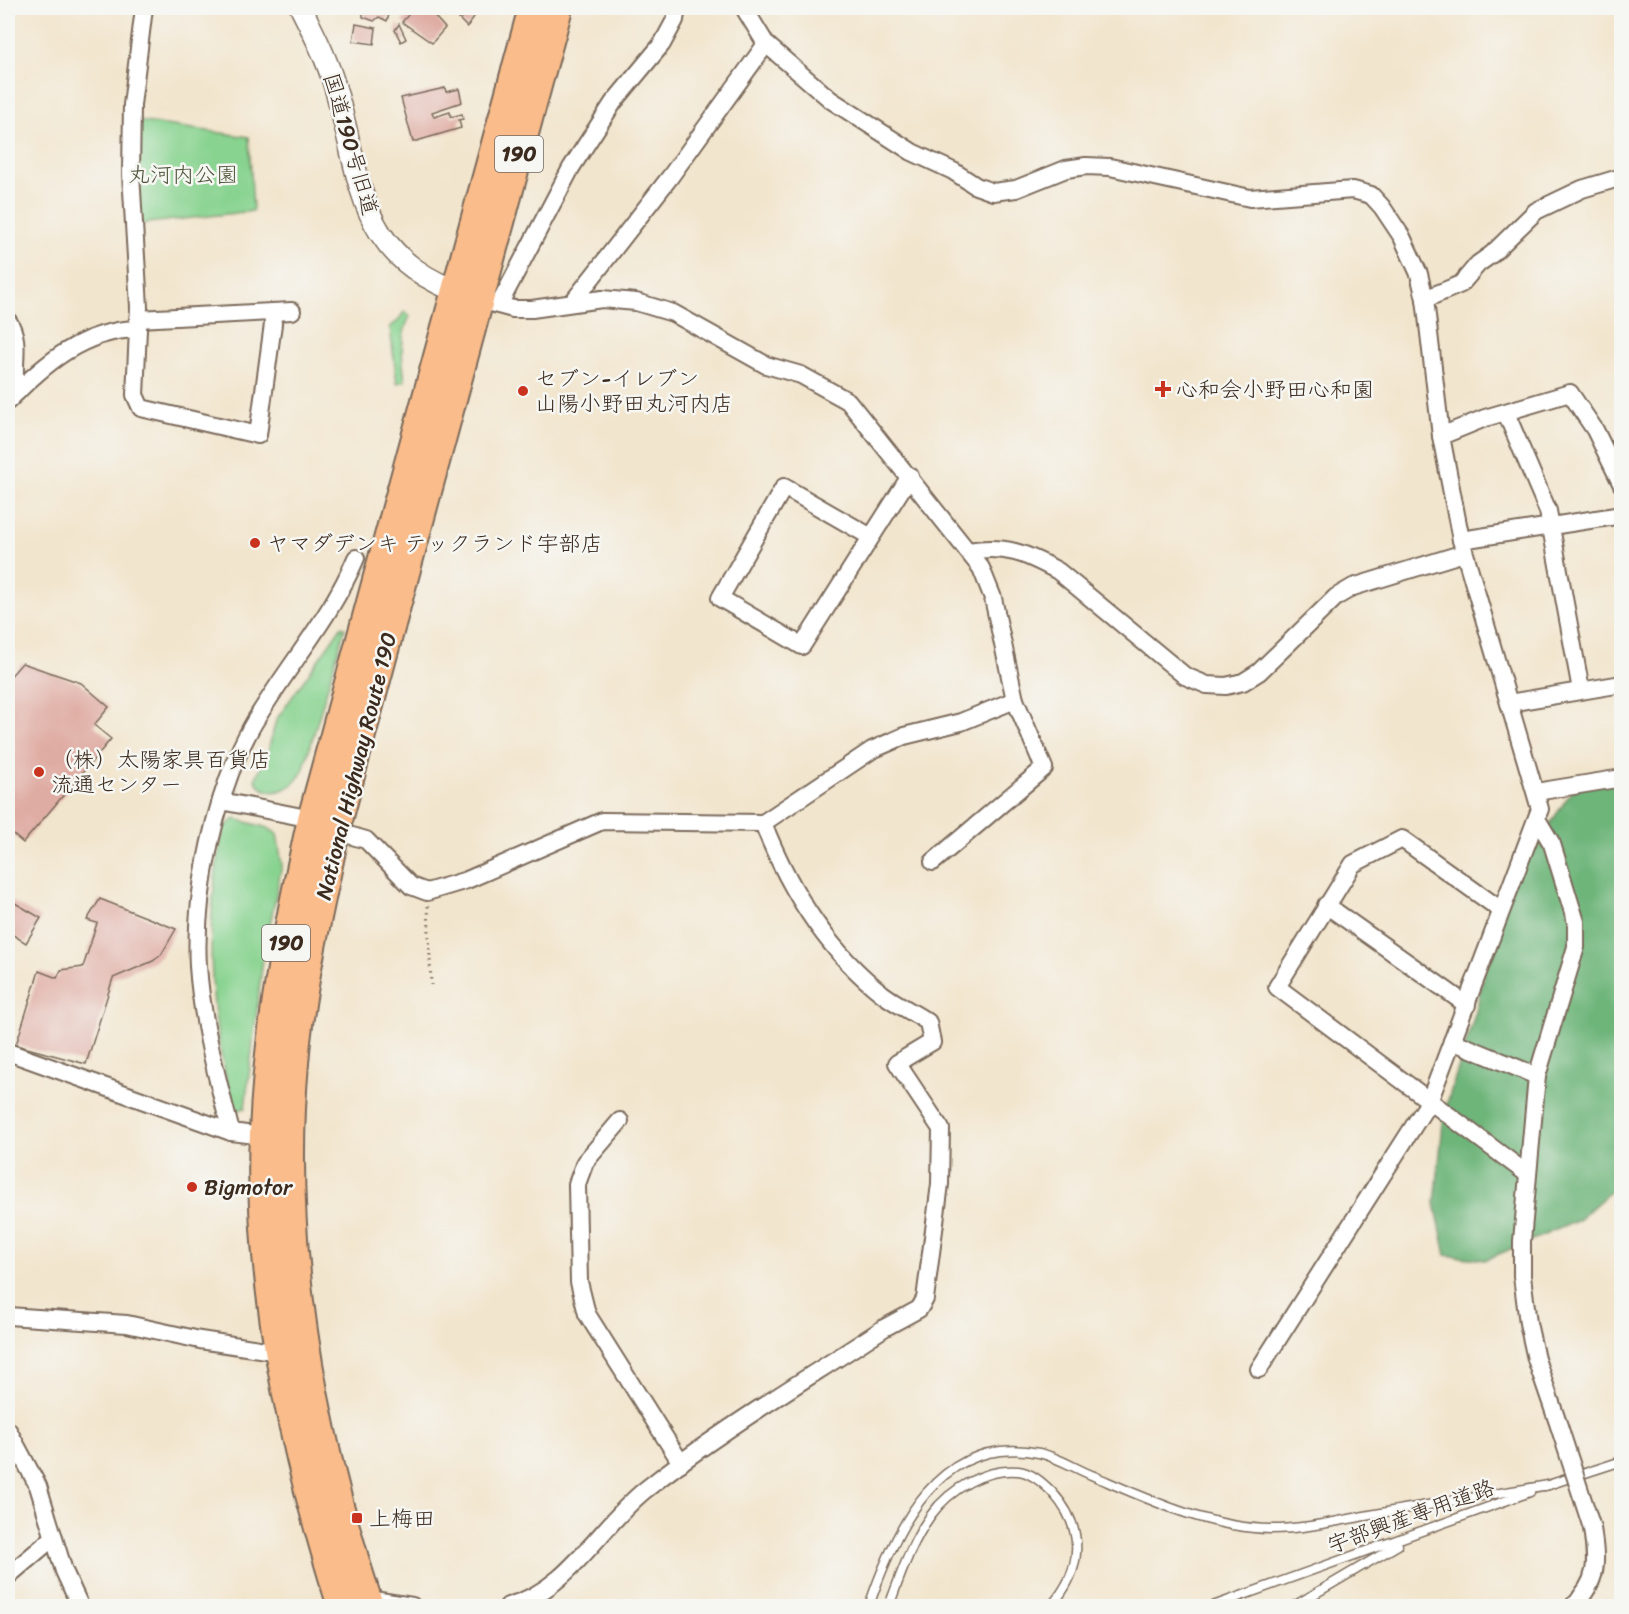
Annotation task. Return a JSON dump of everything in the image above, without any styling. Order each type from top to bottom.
[{"type":"highway","name":"National Highway Route 190","points":[[359,1604],[341,1508],[294,1352],[295,1273],[276,1137],[294,1061],[324,825],[454,291],[533,8]]},
{"type":"highway","name":"National Highway Route 190","points":[[324,825],[490,303],[558,8]]},
{"type":"street","points":[[144,8],[132,105],[131,174],[138,324],[135,395],[141,408],[258,435],[273,324],[272,312]]},
{"type":"street","name":"国道190号旧道","points":[[301,8],[334,86],[365,205],[375,226],[401,261],[454,291],[490,303]]},
{"type":"street","points":[[677,8],[675,20],[662,44],[613,103],[490,303],[532,309],[602,299],[636,302],[673,313],[766,365],[801,375],[848,401],[910,476],[981,568],[993,598],[1015,700],[1044,768],[933,862]]},
{"type":"street","points":[[744,8],[766,44],[831,100],[912,152],[953,171],[976,186],[993,192],[1016,189],[1066,169],[1086,166],[1110,167],[1250,198],[1274,199],[1353,190],[1371,195],[1402,237],[1419,274],[1425,298],[1441,436],[1462,547],[1540,808],[1430,1102],[1259,1369]]},
{"type":"street","points":[[572,303],[670,177],[766,44]]},
{"type":"street","points":[[1425,298],[1461,284],[1478,264],[1492,254],[1536,211],[1582,189],[1622,177]]},
{"type":"street","points":[[12,396],[63,352],[100,334],[138,324],[292,311]]},
{"type":"street","points":[[8,321],[14,330],[17,347],[12,396]]},
{"type":"street","points":[[1441,436],[1506,412],[1570,393],[1595,430],[1622,485]]},
{"type":"street","points":[[1506,412],[1551,524],[1581,690]]},
{"type":"street","points":[[871,537],[784,487],[720,598],[802,646],[910,476]]},
{"type":"street","points":[[968,551],[992,547],[1015,550],[1036,559],[1058,571],[1185,676],[1207,685],[1226,686],[1244,682],[1259,672],[1336,597],[1353,587],[1462,547],[1551,524],[1622,515]]},
{"type":"street","points":[[231,1132],[209,1044],[198,965],[207,851],[221,801],[251,730],[331,609],[356,558]]},
{"type":"street","points":[[1509,703],[1622,684]]},
{"type":"street","points":[[221,801],[324,825],[366,840],[411,886],[427,892],[467,880],[602,821],[763,823],[872,750],[904,736],[961,722],[1015,700]]},
{"type":"street","points":[[1536,792],[1622,777]]},
{"type":"street","points":[[1537,819],[1552,844],[1559,866],[1576,922],[1576,947],[1537,1076],[1526,1173],[1522,1276],[1528,1323],[1536,1359],[1592,1528],[1597,1560],[1587,1590],[1573,1606]]},
{"type":"street","points":[[508,1606],[543,1592],[557,1581],[621,1510],[681,1463],[884,1328],[919,1309],[925,1299],[934,1245],[940,1184],[941,1129],[897,1063],[932,1042],[928,1022],[885,995],[855,968],[824,933],[801,904],[778,861],[763,823]]},
{"type":"street","points":[[1501,910],[1402,838],[1353,864],[1277,987],[1526,1173]]},
{"type":"street","points":[[1326,905],[1467,1005]]},
{"type":"street","points":[[1452,1041],[1537,1076]]},
{"type":"street","points":[[8,1052],[231,1132],[276,1137]]},
{"type":"street","points":[[620,1121],[585,1162],[577,1184],[579,1282],[587,1314],[681,1463]]},
{"type":"street","points":[[8,1316],[127,1324],[294,1352]]},
{"type":"street","points":[[8,1430],[38,1486],[64,1571],[80,1606]]},
{"type":"street","points":[[8,1576],[54,1537]]},
{"type":"street","points":[[359,1604],[412,1606]]},
{"type":"lane","points":[[869,1606],[884,1561],[919,1499],[943,1476],[988,1454],[1016,1450],[1041,1454],[1168,1507],[1237,1525],[1271,1529],[1331,1523],[1549,1485]]},
{"type":"lane","name":"宇部興産専用道路","points":[[1213,1606],[1622,1461]]},
{"type":"lane","points":[[890,1606],[908,1552],[932,1514],[952,1493],[989,1473],[1019,1471],[1041,1480],[1059,1500],[1072,1522],[1078,1545],[1075,1566],[1065,1591],[1051,1606]]},
{"type":"lane","points":[[1294,1606],[1416,1534]]},
{"type":"path","points":[[427,892],[431,985]]},
{"type":"green space","name":"丸河内公園","points":[[137,121],[249,137],[253,211],[140,224]]},
{"type":"green space","points":[[404,312],[410,316],[403,340],[405,381],[397,383],[390,327]]},
{"type":"green space","points":[[342,626],[345,628],[303,771],[287,788],[274,792],[267,790],[255,780],[268,751],[276,720]]},
{"type":"green space","points":[[1621,764],[1621,1182],[1577,1221],[1485,1260],[1446,1255],[1435,1203],[1444,1113],[1476,1011],[1499,901],[1571,792]]},
{"type":"green space","points":[[235,819],[268,828],[277,834],[282,865],[263,959],[245,1108],[236,1111],[219,1043],[214,1007],[211,933],[213,896],[224,827]]},
{"type":"building","points":[[354,8],[396,8],[394,13],[390,11],[387,21],[379,17],[374,21],[363,17],[363,11]]},
{"type":"building","points":[[414,8],[415,11],[420,8],[424,11],[428,9],[445,28],[432,43],[402,22]]},
{"type":"building","points":[[452,8],[469,8],[476,14],[467,27],[459,19],[462,18],[460,14]]},
{"type":"building","points":[[356,24],[376,28],[374,44],[353,41]]},
{"type":"building","points":[[399,24],[406,39],[401,42],[395,30]]},
{"type":"building","points":[[445,88],[446,92],[459,89],[462,102],[432,112],[434,117],[450,112],[451,117],[462,114],[463,119],[459,120],[461,128],[413,142],[401,98]]},
{"type":"building","points":[[22,663],[81,683],[109,707],[94,725],[111,739],[23,843],[8,830],[8,679]]},
{"type":"building","points":[[8,899],[41,918],[26,943],[8,932]]},
{"type":"building","points":[[100,899],[176,929],[161,955],[153,961],[113,978],[86,1064],[16,1045],[39,971],[57,978],[61,970],[83,967],[97,923],[87,920]]},
{"type":"place","name":"心和会小野田心和園","points":[[1163,389]]},
{"type":"place","name":"セブン-イレブン 山陽小野田丸河内店","points":[[523,391]]},
{"type":"place","name":"ヤマダデンキ テックランド宇部店","points":[[255,543]]},
{"type":"place","name":"（株）太陽家具百貨店 流通センター","points":[[39,772]]},
{"type":"place","name":"Bigmotor","points":[[192,1187]]},
{"type":"place","name":"上梅田","points":[[357,1518]]}]
